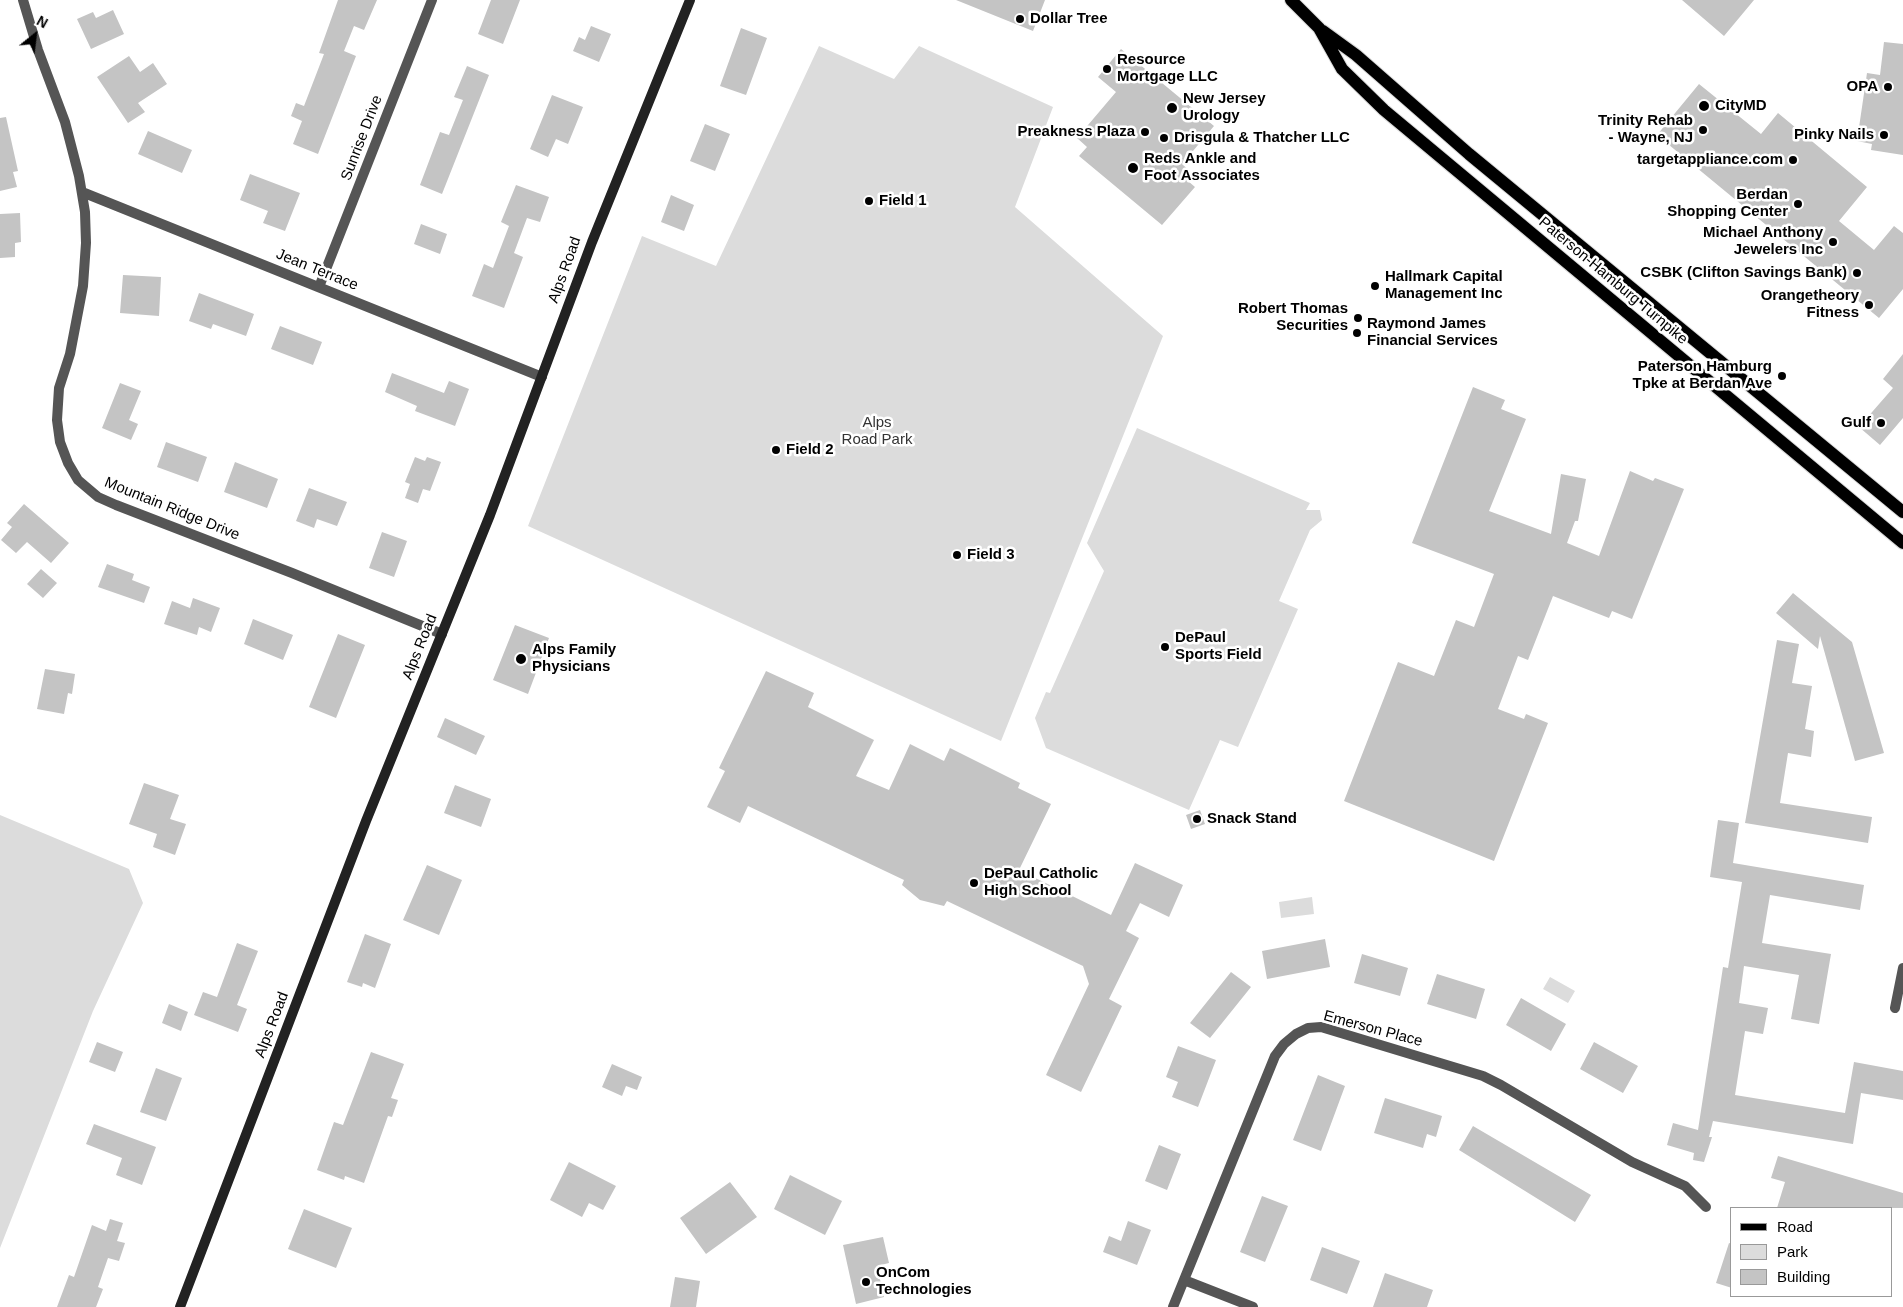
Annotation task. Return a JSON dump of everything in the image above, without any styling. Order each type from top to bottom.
[{"type":"main road","name":"Alps Road","points":[[180,1307],[366,821],[442,634],[592,242],[690,0]]},
{"type":"main road","name":"Paterson-Hamburg Turnpike","points":[[1291,0],[1319,28],[1356,55],[1469,154],[1900,507]]},
{"type":"main road","name":"Paterson-Hamburg Turnpike","points":[[1319,28],[1342,69],[1384,110],[1614,304],[1903,543]]},
{"type":"street","name":"Mountain Ridge Drive","points":[[22,0],[38,50],[65,122],[82,192],[86,243],[83,286],[72,346],[59,388],[57,420],[60,442],[68,463],[78,480],[98,497],[116,505],[442,634]]},
{"type":"street","name":"Sunrise Drive","points":[[319,287],[432,0]]},
{"type":"street","name":"Jean Terrace","points":[[82,192],[542,376]]},
{"type":"street","points":[[1896,1008],[1903,968]]},
{"type":"street","name":"Emerson Place","points":[[1173,1307],[1275,1056],[1284,1044],[1296,1034],[1308,1028],[1321,1027],[1483,1076],[1632,1162],[1685,1186],[1706,1207]]},
{"type":"street","points":[[1184,1280],[1253,1307]]},
{"type":"green space","name":"Alps Road Park","points":[[819,46],[894,79],[919,46],[1053,107],[1015,207],[1163,336],[1001,741],[528,526],[642,236],[716,266]]},
{"type":"green space","name":"DePaul Sports Field","points":[[1137,428],[1310,503],[1306,510],[1320,510],[1322,520],[1310,530],[1279,601],[1298,609],[1238,747],[1220,740],[1189,810],[1046,748],[1035,718],[1046,692],[1050,693],[1104,571],[1087,543]]},
{"type":"green space","points":[[0,815],[129,869],[143,903],[93,1011],[0,1248]]},
{"type":"green space","points":[[1312,897],[1314,914],[1281,918],[1279,902]]},
{"type":"green space","points":[[1550,977],[1575,991],[1568,1003],[1543,989]]},
{"type":"building","points":[[338,0],[377,0],[364,30],[354,26],[344,51],[356,56],[318,154],[293,144],[302,121],[291,116],[296,103],[304,106],[324,54],[319,53]]},
{"type":"building","points":[[491,0],[520,0],[503,44],[478,34]]},
{"type":"building","name":"Dollar Tree","points":[[956,0],[1045,0],[1033,31]]},
{"type":"building","points":[[1682,0],[1754,0],[1724,36]]},
{"type":"building","points":[[113,10],[124,34],[91,49],[77,19],[93,12],[96,18]]},
{"type":"building","points":[[591,26],[611,34],[599,62],[573,51],[579,37],[585,40]]},
{"type":"building","points":[[741,28],[767,38],[746,95],[720,86]]},
{"type":"building","points":[[1884,42],[1903,44],[1903,155],[1871,150],[1872,144],[1857,141],[1867,73],[1880,75]]},
{"type":"building","name":"Preakness Plaza","points":[[1121,49],[1214,126],[1182,164],[1193,174],[1188,181],[1195,187],[1162,225],[1079,156],[1087,147],[1077,138],[1116,92],[1098,77]]},
{"type":"building","points":[[129,56],[140,72],[153,63],[167,84],[138,103],[145,112],[128,123],[97,77]]},
{"type":"building","points":[[467,66],[489,75],[442,194],[420,185],[440,132],[449,135],[463,100],[454,97]]},
{"type":"building","name":"Berdan Shopping Center","points":[[1699,84],[1761,134],[1778,113],[1867,187],[1839,221],[1874,250],[1894,226],[1903,233],[1903,289],[1879,318],[1657,135]]},
{"type":"building","points":[[552,95],[583,107],[568,144],[556,139],[548,157],[530,149]]},
{"type":"building","points":[[6,117],[18,171],[13,172],[17,187],[0,191],[0,118]]},
{"type":"building","points":[[705,124],[730,134],[715,171],[690,161]]},
{"type":"building","points":[[148,131],[192,150],[182,173],[138,154]]},
{"type":"building","points":[[250,174],[300,193],[285,231],[263,223],[268,211],[240,200]]},
{"type":"building","points":[[516,185],[549,197],[540,222],[527,218],[514,253],[523,257],[504,308],[472,296],[484,264],[493,268],[509,226],[501,222]]},
{"type":"building","points":[[671,195],[694,205],[684,231],[661,222]]},
{"type":"building","points":[[20,213],[21,242],[15,243],[15,257],[0,258],[0,214]]},
{"type":"building","points":[[421,224],[447,234],[440,254],[414,244]]},
{"type":"building","points":[[123,275],[161,277],[159,316],[120,313]]},
{"type":"building","points":[[199,293],[254,314],[246,336],[213,324],[211,329],[189,321]]},
{"type":"building","points":[[280,326],[322,342],[313,365],[271,349]]},
{"type":"building","points":[[1903,354],[1903,418],[1880,445],[1859,427],[1893,388],[1883,379]]},
{"type":"building","points":[[392,373],[444,393],[449,381],[469,389],[455,426],[415,411],[417,406],[385,392]]},
{"type":"building","points":[[120,383],[141,391],[129,420],[138,424],[131,440],[102,428]]},
{"type":"building","points":[[1473,387],[1505,400],[1501,409],[1526,419],[1489,511],[1551,534],[1561,474],[1586,479],[1578,521],[1575,521],[1567,543],[1599,556],[1630,471],[1653,481],[1655,478],[1684,489],[1632,619],[1612,611],[1609,618],[1553,596],[1528,660],[1518,656],[1498,709],[1524,719],[1526,714],[1548,723],[1494,861],[1344,801],[1398,662],[1434,676],[1456,620],[1474,627],[1494,574],[1412,543]]},
{"type":"building","points":[[166,442],[207,457],[198,482],[157,467]]},
{"type":"building","points":[[415,457],[425,461],[427,457],[441,462],[430,491],[423,489],[418,503],[405,498],[410,484],[405,482]]},
{"type":"building","points":[[235,462],[278,479],[267,508],[224,492]]},
{"type":"building","points":[[309,488],[347,502],[337,526],[317,519],[314,528],[296,521]]},
{"type":"building","points":[[24,504],[69,543],[51,563],[27,542],[16,553],[1,540],[12,527],[7,523]]},
{"type":"building","points":[[382,532],[407,541],[394,577],[369,568]]},
{"type":"building","points":[[107,564],[134,574],[132,580],[150,587],[144,603],[98,587]]},
{"type":"building","points":[[41,569],[57,583],[43,598],[27,584]]},
{"type":"building","points":[[1793,593],[1852,642],[1884,753],[1855,761],[1820,636],[1818,649],[1776,613]]},
{"type":"building","points":[[193,598],[220,608],[211,632],[199,627],[197,635],[164,624],[172,601],[190,608]]},
{"type":"building","points":[[253,619],[293,635],[283,660],[244,644]]},
{"type":"building","name":"Alps Family Physicians","points":[[515,625],[549,638],[528,694],[493,680]]},
{"type":"building","points":[[338,634],[365,645],[336,718],[309,707]]},
{"type":"building","points":[[1777,640],[1799,644],[1792,683],[1812,686],[1805,729],[1814,731],[1811,757],[1788,753],[1780,803],[1872,817],[1868,843],[1745,823]]},
{"type":"building","points":[[45,669],[75,674],[72,694],[68,693],[64,714],[37,709]]},
{"type":"building","name":"DePaul Catholic High School","points":[[766,671],[814,693],[808,707],[874,740],[856,776],[889,790],[910,744],[944,761],[950,748],[1020,783],[1018,788],[1051,804],[1019,870],[1111,915],[1135,863],[1183,885],[1169,917],[1140,903],[1126,931],[1139,938],[1109,999],[1122,1006],[1081,1092],[1046,1075],[1089,984],[1083,966],[947,901],[944,906],[920,900],[902,885],[904,880],[748,806],[740,823],[707,807],[725,771],[719,768]]},
{"type":"building","points":[[445,718],[485,736],[476,755],[437,737]]},
{"type":"building","points":[[144,783],[179,795],[170,819],[186,824],[175,855],[153,847],[157,834],[129,824]]},
{"type":"building","points":[[455,785],[491,799],[481,827],[444,813]]},
{"type":"building","name":"Snack Stand","points":[[1200,810],[1205,824],[1191,829],[1186,815]]},
{"type":"building","points":[[1718,820],[1739,823],[1733,863],[1864,885],[1860,910],[1770,895],[1762,943],[1831,954],[1819,1024],[1791,1019],[1799,975],[1744,966],[1739,1003],[1768,1008],[1763,1034],[1745,1031],[1735,1095],[1845,1113],[1854,1062],[1903,1071],[1903,1100],[1861,1093],[1853,1144],[1713,1121],[1709,1137],[1712,1137],[1704,1162],[1693,1160],[1694,1153],[1667,1145],[1673,1123],[1698,1130],[1723,967],[1728,968],[1742,882],[1710,877]]},
{"type":"building","points":[[427,865],[462,880],[439,935],[403,920]]},
{"type":"building","points":[[365,934],[391,944],[375,988],[363,983],[362,987],[347,982]]},
{"type":"building","points":[[1325,939],[1330,967],[1267,979],[1262,951]]},
{"type":"building","points":[[237,943],[258,951],[237,1005],[247,1009],[238,1032],[194,1015],[203,992],[217,997]]},
{"type":"building","points":[[1362,954],[1408,968],[1400,996],[1354,983]]},
{"type":"building","points":[[1231,972],[1251,987],[1210,1038],[1190,1023]]},
{"type":"building","points":[[1437,974],[1485,989],[1476,1019],[1427,1004]]},
{"type":"building","points":[[1521,998],[1566,1024],[1551,1051],[1506,1025]]},
{"type":"building","points":[[169,1004],[188,1012],[181,1031],[162,1023]]},
{"type":"building","points":[[97,1042],[123,1052],[115,1072],[89,1062]]},
{"type":"building","points":[[1594,1042],[1638,1066],[1623,1093],[1580,1069]]},
{"type":"building","points":[[1178,1046],[1216,1060],[1198,1107],[1172,1097],[1178,1082],[1166,1077]]},
{"type":"building","points":[[371,1052],[404,1064],[391,1098],[398,1100],[392,1117],[388,1116],[364,1183],[345,1176],[344,1180],[317,1170],[334,1122],[343,1125]]},
{"type":"building","points":[[612,1064],[642,1077],[637,1090],[626,1086],[622,1096],[602,1087]]},
{"type":"building","points":[[156,1068],[182,1078],[166,1121],[140,1112]]},
{"type":"building","points":[[1318,1075],[1345,1086],[1321,1151],[1293,1140]]},
{"type":"building","points":[[1385,1098],[1442,1116],[1436,1137],[1427,1134],[1423,1148],[1374,1133]]},
{"type":"building","points":[[94,1124],[156,1147],[142,1185],[116,1175],[122,1158],[86,1144]]},
{"type":"building","points":[[1473,1126],[1591,1195],[1575,1222],[1459,1150]]},
{"type":"building","points":[[1159,1145],[1181,1154],[1167,1190],[1145,1181]]},
{"type":"building","points":[[1778,1156],[1903,1193],[1903,1208],[1777,1207],[1785,1182],[1771,1178]]},
{"type":"building","points":[[569,1162],[616,1186],[603,1210],[589,1203],[582,1217],[550,1200]]},
{"type":"building","points":[[790,1175],[842,1201],[825,1235],[774,1209]]},
{"type":"building","points":[[730,1182],[757,1217],[706,1254],[680,1218]]},
{"type":"building","points":[[1262,1196],[1288,1206],[1265,1262],[1240,1252]]},
{"type":"building","points":[[304,1209],[352,1228],[336,1268],[288,1249]]},
{"type":"building","points":[[110,1219],[123,1223],[117,1241],[125,1243],[119,1261],[108,1258],[98,1287],[103,1289],[96,1307],[57,1307],[69,1275],[74,1277],[92,1225],[106,1231]]},
{"type":"building","points":[[1128,1221],[1151,1230],[1137,1265],[1103,1252],[1109,1236],[1121,1241]]},
{"type":"building","name":"OnCom Technologies","points":[[883,1237],[889,1263],[877,1266],[884,1297],[856,1304],[843,1245]]},
{"type":"building","points":[[1729,1243],[1730,1243],[1730,1287],[1716,1283]]},
{"type":"building","points":[[1322,1247],[1360,1261],[1347,1294],[1310,1280]]},
{"type":"building","points":[[1385,1273],[1433,1290],[1427,1307],[1373,1307]]},
{"type":"building","points":[[675,1277],[700,1281],[696,1307],[670,1307]]},
{"type":"place","name":"Dollar Tree","points":[[1020,19]]},
{"type":"place","name":"Resource Mortgage LLC","points":[[1107,69]]},
{"type":"place","name":"OPA","points":[[1888,87]]},
{"type":"place","name":"CityMD","points":[[1704,106]]},
{"type":"place","name":"New Jersey Urology","points":[[1172,108]]},
{"type":"place","name":"Trinity Rehab - Wayne, NJ","points":[[1703,130]]},
{"type":"place","name":"Preakness Plaza","points":[[1145,132]]},
{"type":"place","name":"Pinky Nails","points":[[1884,135]]},
{"type":"place","name":"Drisgula & Thatcher LLC","points":[[1164,138]]},
{"type":"place","name":"targetappliance.com","points":[[1793,160]]},
{"type":"place","name":"Reds Ankle and Foot Associates","points":[[1133,168]]},
{"type":"place","name":"Field 1","points":[[869,201]]},
{"type":"place","name":"Berdan Shopping Center","points":[[1798,204]]},
{"type":"place","name":"Michael Anthony Jewelers Inc","points":[[1833,242]]},
{"type":"place","name":"CSBK (Clifton Savings Bank)","points":[[1857,273]]},
{"type":"place","name":"Hallmark Capital Management Inc","points":[[1375,286]]},
{"type":"place","name":"Orangetheory Fitness","points":[[1869,305]]},
{"type":"place","name":"Robert Thomas Securities","points":[[1358,318]]},
{"type":"place","name":"Raymond James Financial Services","points":[[1357,333]]},
{"type":"place","name":"Paterson Hamburg Tpke at Berdan Ave","points":[[1782,376]]},
{"type":"place","name":"Gulf","points":[[1881,423]]},
{"type":"place","name":"Field 2","points":[[776,450]]},
{"type":"place","name":"Field 3","points":[[957,555]]},
{"type":"place","name":"DePaul Sports Field","points":[[1165,647]]},
{"type":"place","name":"Alps Family Physicians","points":[[521,659]]},
{"type":"place","name":"Snack Stand","points":[[1197,819]]},
{"type":"place","name":"DePaul Catholic High School","points":[[974,883]]},
{"type":"place","name":"OnCom Technologies","points":[[866,1282]]}]
